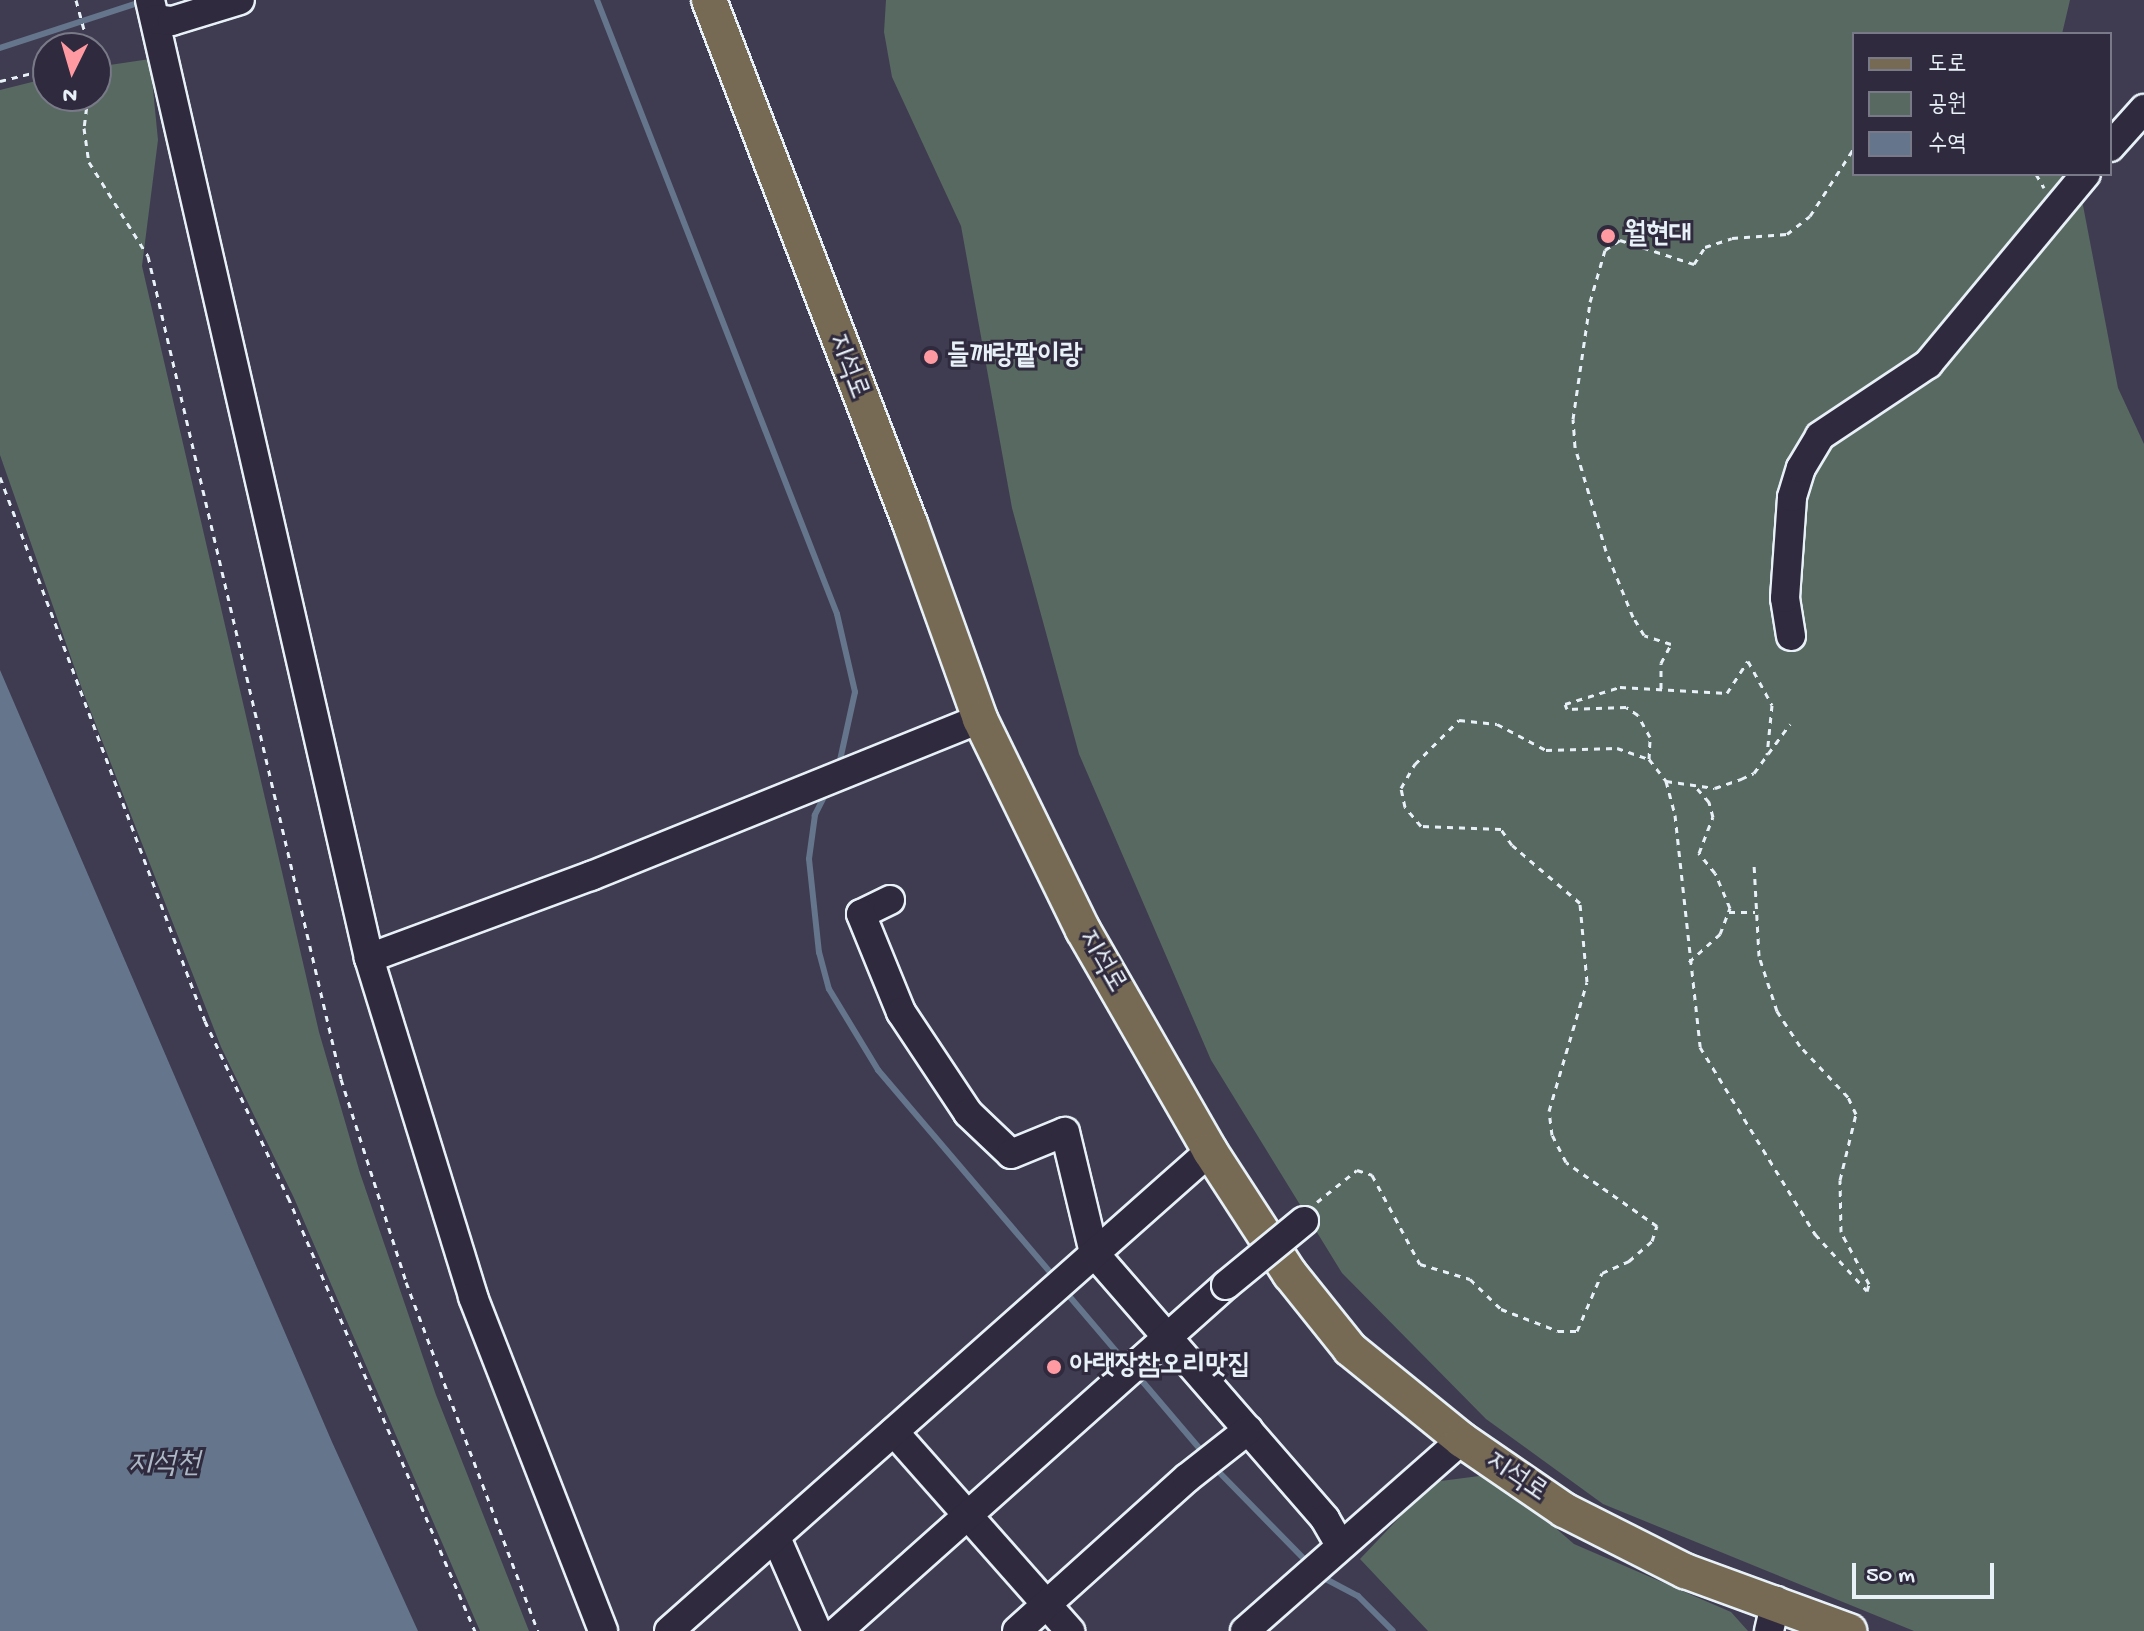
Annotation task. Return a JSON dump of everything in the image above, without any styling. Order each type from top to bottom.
[{"type":"main road","name":"지석로","points":[[709,0],[911,526],[980,719],[1050,869],[1210,1151],[1323,1319],[1350,1349],[1462,1440],[1611,1538],[1685,1571],[1772,1616],[1849,1631]]},
{"type":"street","points":[[152,10],[172,21],[240,0]]},
{"type":"street","points":[[152,10],[369,958],[473,1297],[603,1631]]},
{"type":"street","points":[[2112,145],[2144,109]]},
{"type":"street","points":[[1791,636],[1785,598],[1792,497],[1801,468],[1820,436],[1928,364],[2084,176]]},
{"type":"street","points":[[369,958],[980,719]]},
{"type":"street","points":[[890,900],[861,914],[901,1012],[968,1113],[1011,1154],[1065,1132],[1087,1262],[1237,1437],[1325,1519],[1339,1543]]},
{"type":"street","points":[[669,1631],[777,1540],[1210,1151]]},
{"type":"street","points":[[838,1631],[1309,1213]]},
{"type":"street","points":[[894,1432],[1070,1631]]},
{"type":"street","points":[[1017,1631],[1237,1437]]},
{"type":"street","points":[[1245,1631],[1295,1588],[1339,1543],[1462,1440]]},
{"type":"street","points":[[777,1540],[817,1631]]},
{"type":"path","points":[[76,0],[85,32]]},
{"type":"path","points":[[0,81],[32,73]]},
{"type":"path","points":[[86,112],[84,128],[89,162],[148,256],[341,1079],[406,1282],[538,1631]]},
{"type":"path","points":[[1661,689],[1661,663],[1671,644],[1644,635],[1633,617],[1606,551],[1575,447],[1573,419],[1590,302],[1605,250],[1620,240],[1694,264],[1705,247],[1732,238],[1787,234],[1810,216],[1852,151]]},
{"type":"path","points":[[0,477],[205,1021],[288,1197],[475,1631]]},
{"type":"path","points":[[1649,759],[1650,737],[1638,715],[1626,707],[1567,709],[1565,704],[1620,687],[1727,693],[1748,661],[1754,663],[1772,705],[1767,755]]},
{"type":"path","points":[[1309,1213],[1357,1170],[1372,1175],[1420,1264],[1470,1279],[1501,1309],[1558,1331],[1577,1331],[1602,1273],[1629,1261],[1652,1241],[1657,1226],[1566,1162],[1552,1135],[1549,1111],[1587,982],[1580,903],[1501,829],[1421,826],[1405,807],[1401,788],[1415,764],[1459,720],[1497,724],[1546,750],[1617,748],[1649,759],[1666,781],[1675,815],[1700,1047],[1815,1234],[1867,1291],[1869,1284],[1841,1232],[1840,1180],[1856,1114],[1848,1097],[1800,1046],[1777,1011],[1759,956],[1754,863]]},
{"type":"path","points":[[1666,781],[1715,788],[1741,779],[1754,773],[1790,724]]},
{"type":"path","points":[[1689,962],[1720,934],[1729,912],[1715,873],[1699,853],[1713,817],[1709,802],[1696,787]]},
{"type":"path","points":[[1729,912],[1755,912]]},
{"type":"green space","points":[[886,0],[2070,0],[2062,32],[1852,32],[1852,176],[2077,176],[2118,388],[2144,444],[2144,1631],[1914,1631],[1603,1504],[1486,1419],[1342,1273],[1211,1060],[1079,754],[1012,508],[961,226],[892,77],[884,32]]},
{"type":"green space","points":[[150,59],[158,140],[142,266],[319,1032],[360,1173],[436,1395],[529,1631],[480,1631],[294,1198],[221,1047],[82,689],[0,455],[0,90],[32,82],[32,112],[112,112],[112,65]]},
{"type":"green space","points":[[1487,1475],[1513,1491],[1574,1544],[1731,1612],[1748,1631],[1428,1631],[1360,1559],[1433,1482]]},
{"type":"water","name":"지석천","points":[[0,670],[332,1442],[418,1631],[0,1631]]},
{"type":"waterway","points":[[597,0],[837,614],[855,692],[839,765]]},
{"type":"waterway","points":[[0,48],[144,1]]},
{"type":"waterway","points":[[826,793],[815,815],[809,859],[819,952],[829,989],[878,1070],[1055,1278]]},
{"type":"waterway","points":[[1064,1290],[1127,1364]]},
{"type":"waterway","points":[[1137,1375],[1205,1455]]},
{"type":"waterway","points":[[1214,1467],[1310,1565]]},
{"type":"waterway","points":[[1320,1576],[1358,1596],[1393,1631]]},
{"type":"place","name":"월현대","points":[[1608,236]]},
{"type":"place","name":"들깨랑팥이랑","points":[[931,357]]},
{"type":"place","name":"아랫장참오리맛집","points":[[1054,1367]]}]
